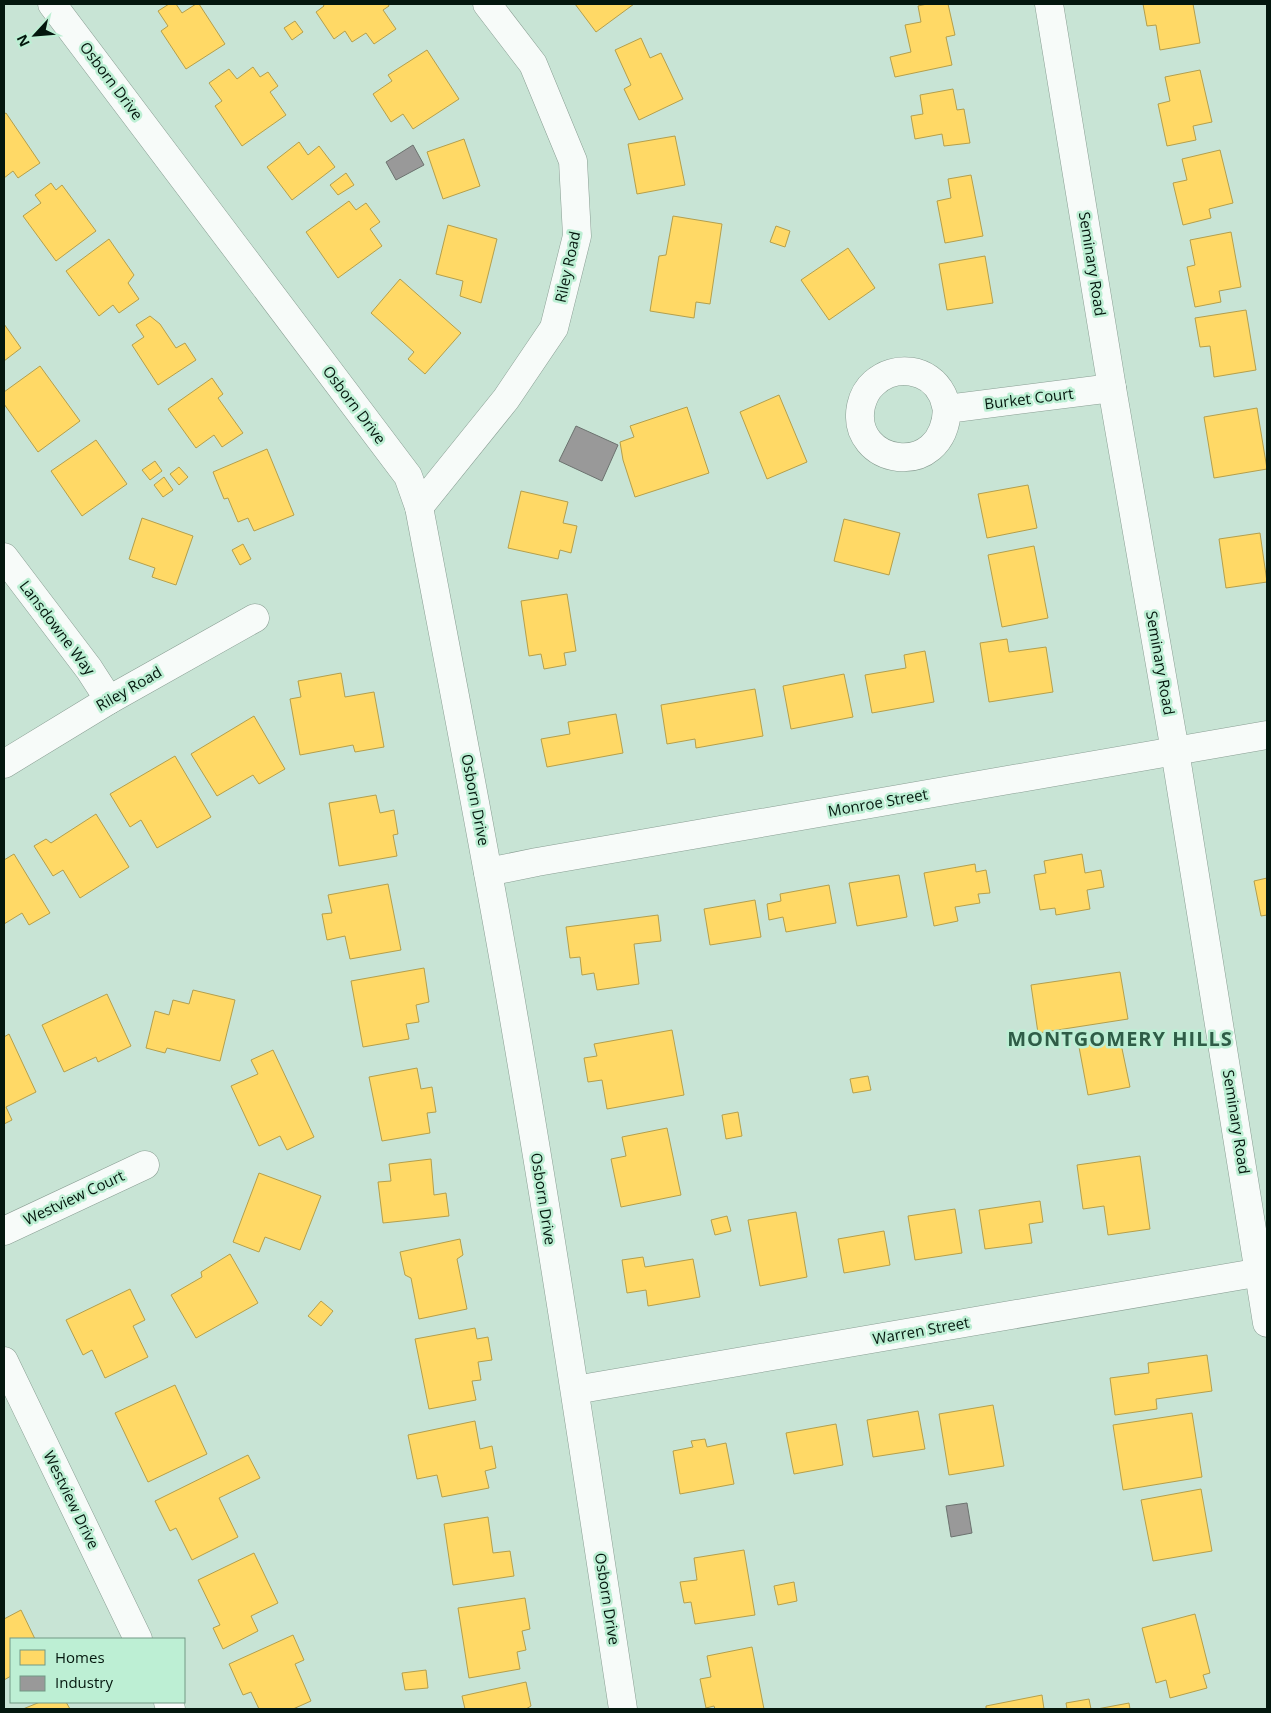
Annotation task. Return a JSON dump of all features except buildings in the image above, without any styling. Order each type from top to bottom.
[{"type":"street","name":"Osborn Drive","points":[[52,4],[408,476],[419,507],[513,1014],[575,1390],[624,1709]]},
{"type":"street","name":"Riley Road","points":[[419,507],[506,399],[554,328],[577,236],[573,161],[533,64],[487,4]]},
{"type":"street","name":"Seminary Road","points":[[1049,4],[1255,1240],[1263,1271],[1267,1323]]},
{"type":"street","name":"Burket Court","points":[[946,409],[1112,388]]},
{"type":"street","name":"Lansdowne Way","points":[[4,557],[89,669],[109,700]]},
{"type":"street","name":"Riley Road","points":[[4,764],[109,700],[255,618]]},
{"type":"street","name":"Monroe Street","points":[[488,872],[547,860],[1267,736]]},
{"type":"street","name":"Westview Court","points":[[4,1232],[145,1164]]},
{"type":"street","name":"Warren Street","points":[[575,1390],[1263,1271]]},
{"type":"street","name":"Westview Drive","points":[[4,1361],[138,1638]]},
{"type":"district","name":"MONTGOMERY HILLS","points":[[1120,1039]]}]
